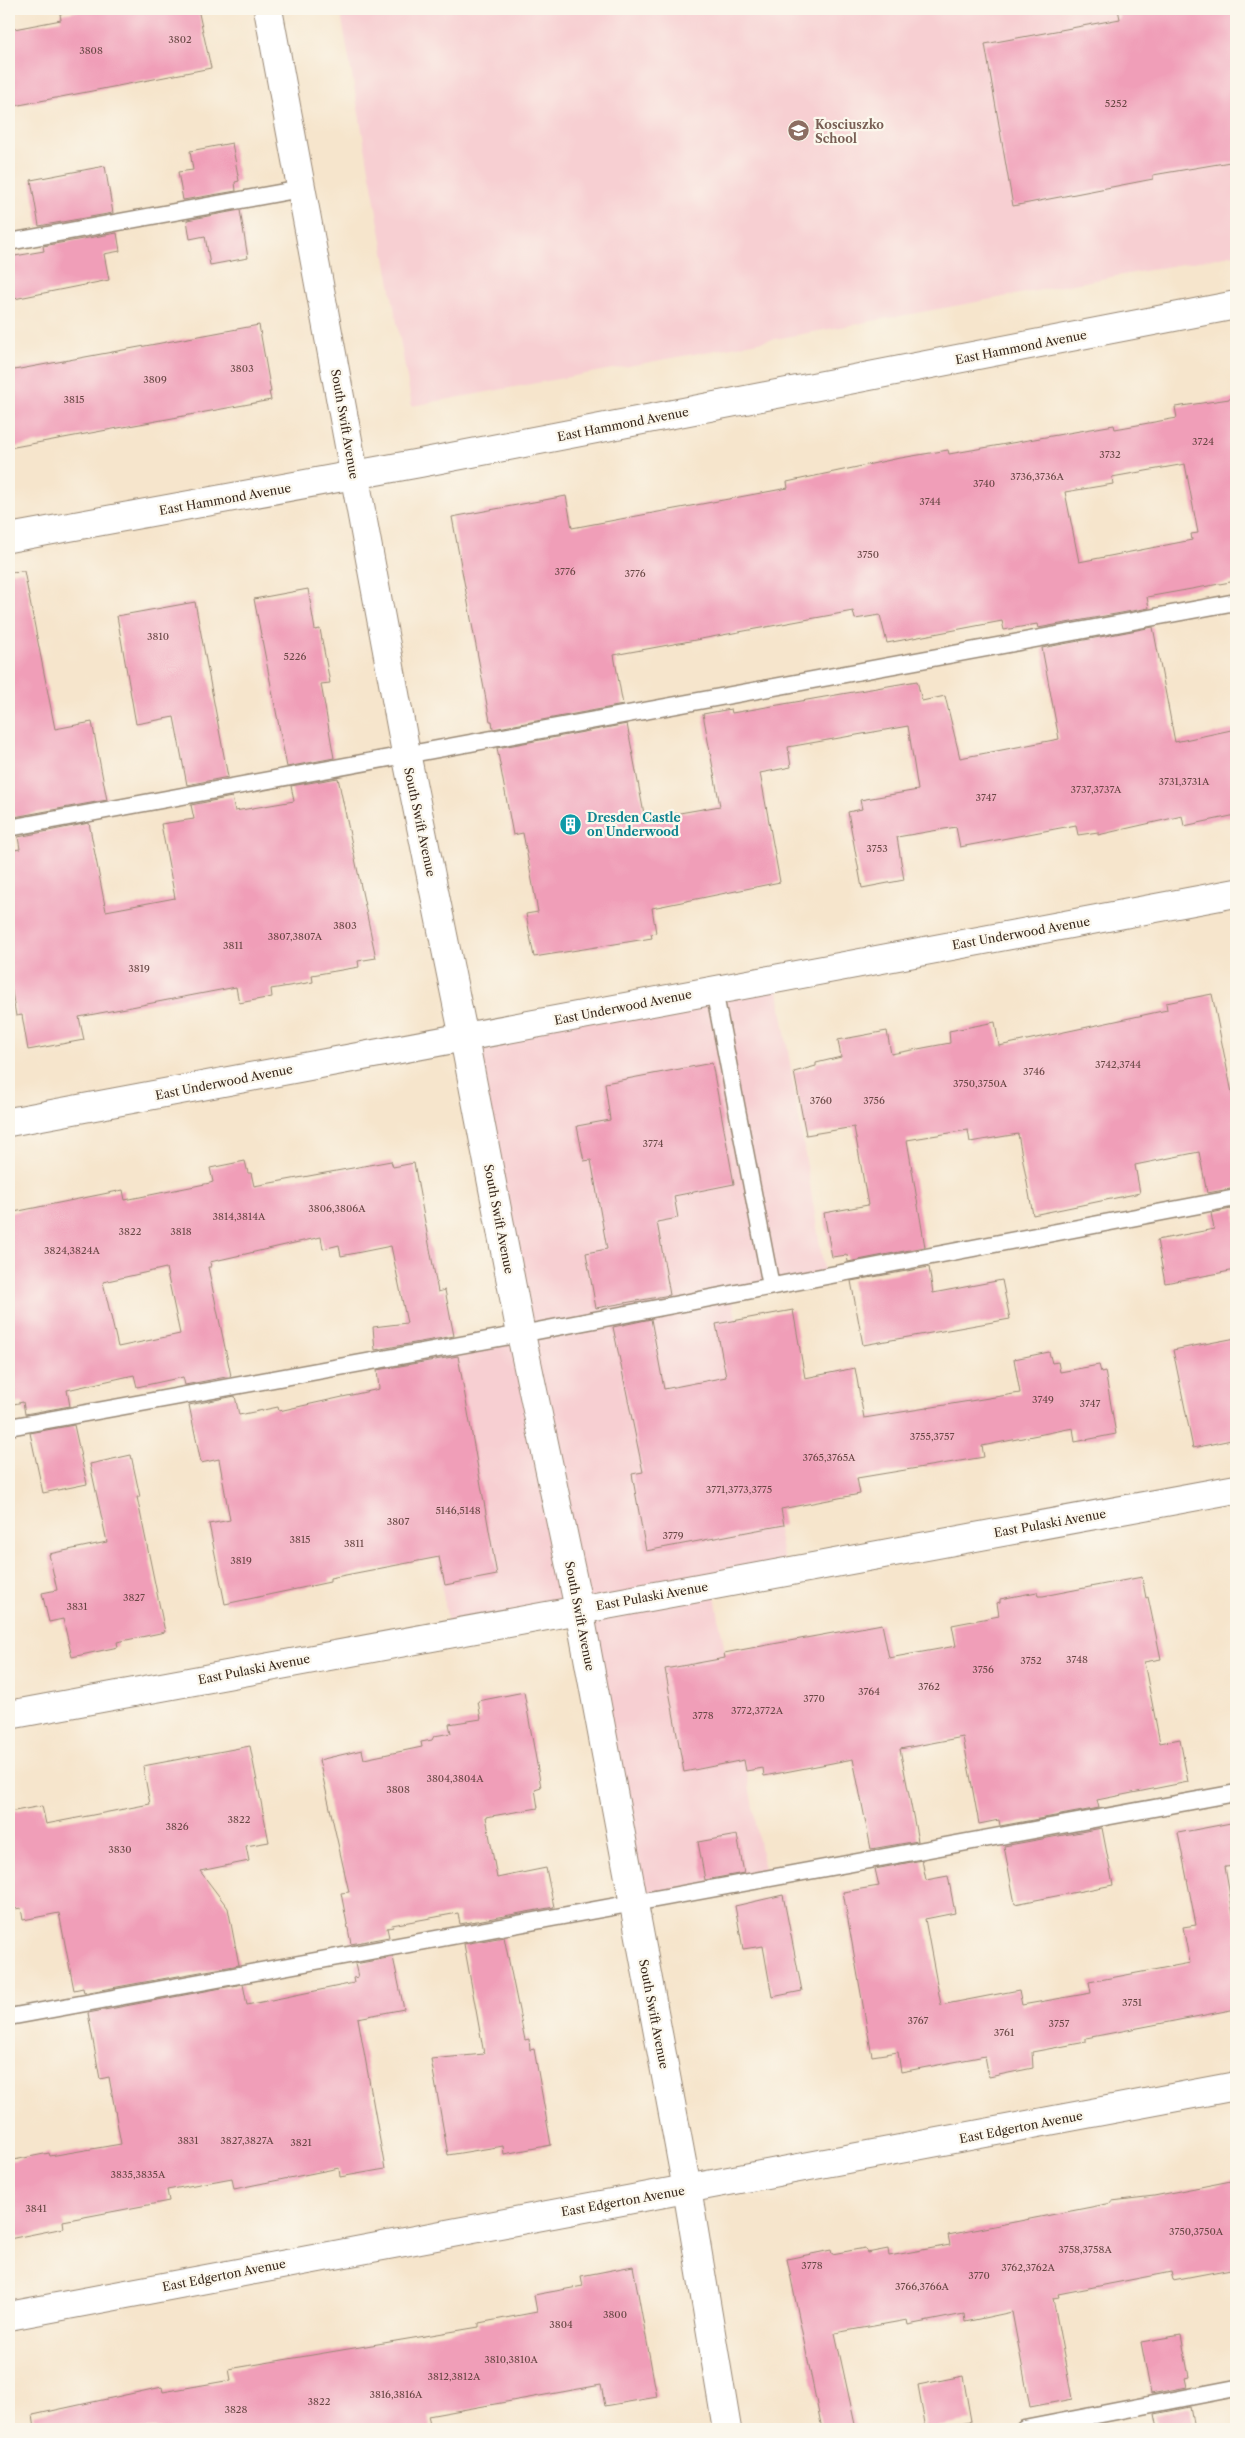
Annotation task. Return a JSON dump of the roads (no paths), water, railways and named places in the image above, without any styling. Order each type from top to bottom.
[{"type":"street","name":"South Swift Avenue","points":[[268,9],[406,753],[464,1038],[521,1334],[579,1609],[687,2189],[728,2429]]},
{"type":"street","name":"East Hammond Avenue","points":[[9,538],[354,475],[1236,305]]},
{"type":"street","name":"East Underwood Avenue","points":[[9,1122],[1236,893]]},
{"type":"street","name":"East Pulaski Avenue","points":[[9,1715],[1236,1489]]},
{"type":"street","name":"East Edgerton Avenue","points":[[9,2316],[1236,2086]]},
{"type":"lane","points":[[9,242],[301,189]]},
{"type":"lane","points":[[9,828],[406,753],[1236,602]]},
{"type":"lane","points":[[714,990],[771,1286]]},
{"type":"lane","points":[[9,1427],[521,1334],[1236,1198]]},
{"type":"lane","points":[[9,2017],[1236,1793]]},
{"type":"lane","points":[[1024,2429],[1236,2388]]},
{"type":"place","name":"Kosciuszko School","points":[[799,131]]},
{"type":"place","name":"Dresden Castle on Underwood","points":[[571,824]]}]
